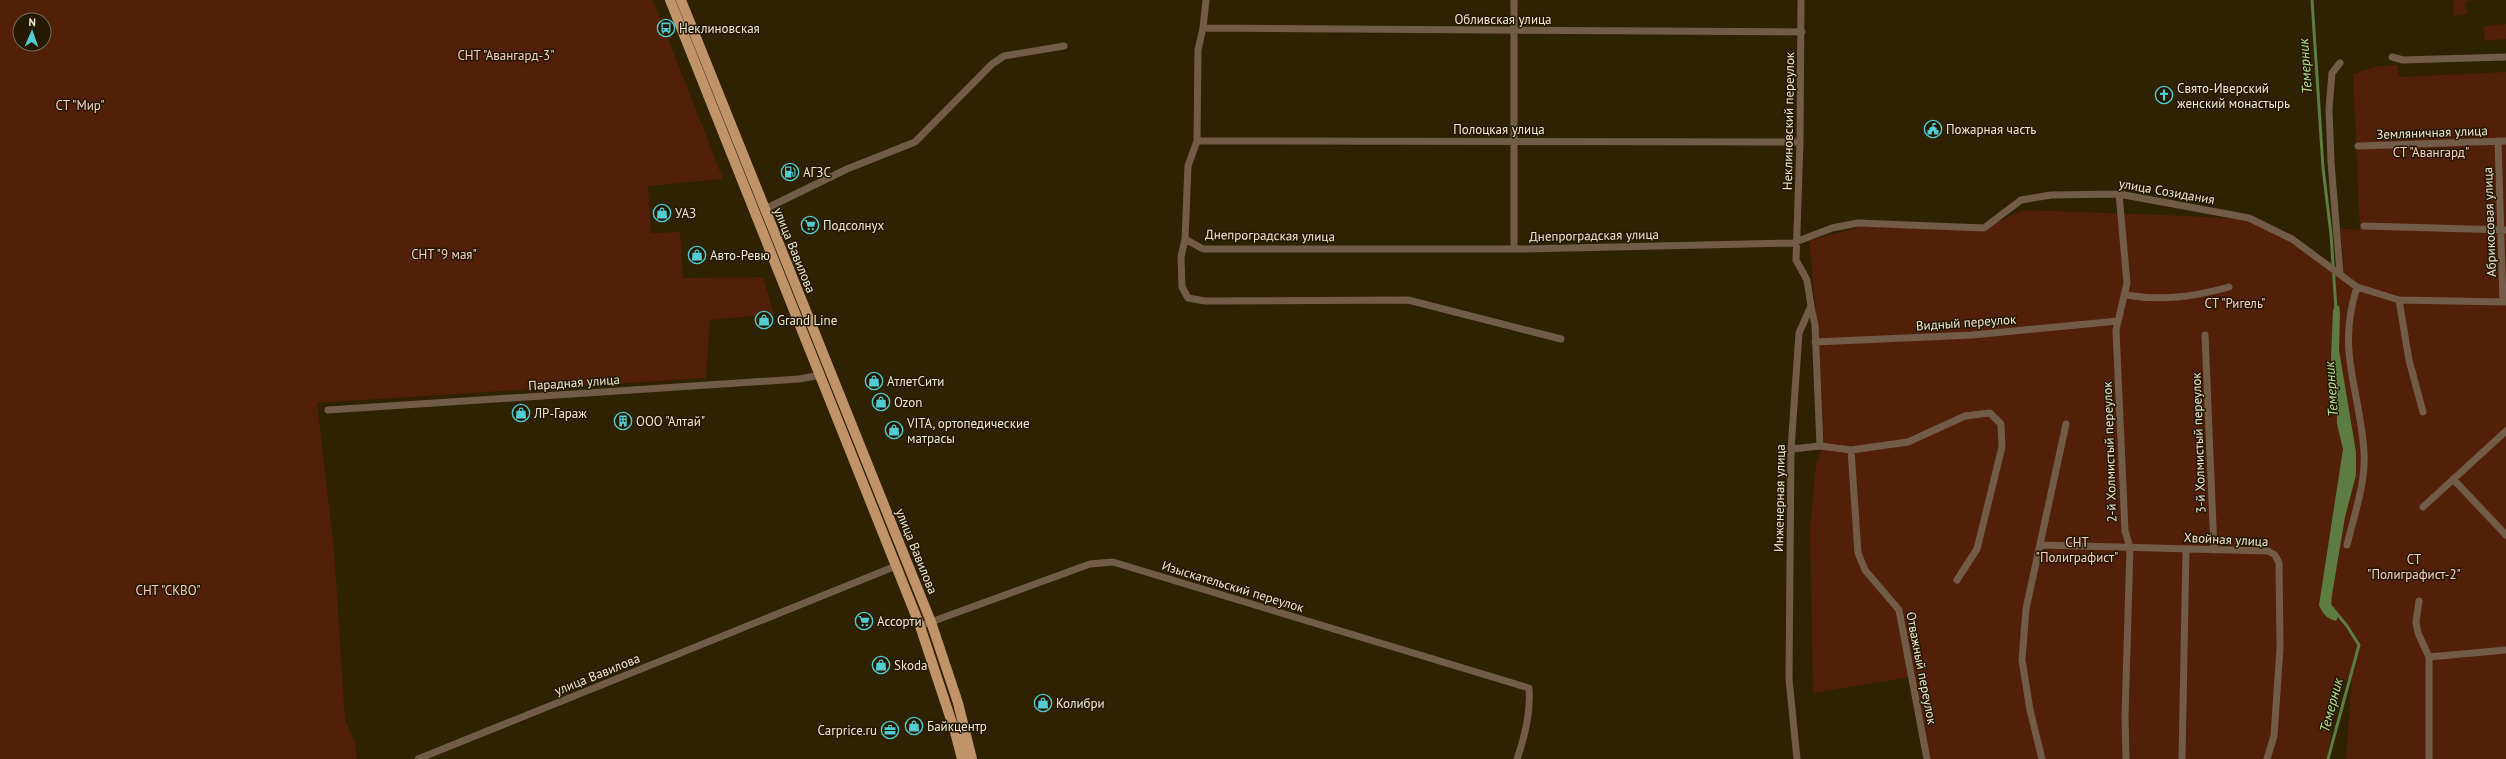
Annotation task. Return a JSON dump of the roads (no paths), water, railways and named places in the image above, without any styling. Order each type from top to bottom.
[{"type":"main road","name":"улица Вавилова","points":[[670,0],[920,626],[955,732],[962,759]]},
{"type":"main road","name":"улица Вавилова","points":[[681,0],[931,622],[958,703],[972,759]]},
{"type":"street","points":[[1206,0],[1203,28],[1198,50],[1197,141],[1188,166],[1185,240],[1181,257],[1182,287],[1188,298],[1205,301],[1408,300],[1561,339]]},
{"type":"street","points":[[1514,0],[1514,248]]},
{"type":"street","name":"Неклиновский переулок","points":[[1795,243],[1800,142],[1802,32],[1801,0]]},
{"type":"street","name":"Обливская улица","points":[[1203,28],[1802,32]]},
{"type":"street","points":[[765,209],[847,169],[915,142],[992,64],[1004,56],[1064,46]]},
{"type":"street","points":[[2392,56],[2403,60],[2506,57]]},
{"type":"street","points":[[2340,63],[2332,73],[2329,108],[2331,162],[2340,273]]},
{"type":"street","name":"Полоцкая улица","points":[[1197,141],[1800,142]]},
{"type":"street","name":"Земляничная улица","points":[[2358,146],[2502,141]]},
{"type":"street","name":"Абрикосовая улица","points":[[2502,141],[2504,302]]},
{"type":"street","name":"улица Созидания","points":[[1795,243],[1832,228],[1858,223],[1984,228],[2021,200],[2051,195],[2119,194],[2249,218],[2281,232],[2340,273],[2357,287]]},
{"type":"street","name":"2-й Холмистый переулок","points":[[2119,194],[2127,283],[2126,295],[2116,330],[2125,531],[2130,547],[2125,716],[2126,759]]},
{"type":"street","points":[[2364,226],[2503,229]]},
{"type":"street","name":"Днепроградская улица","points":[[1185,240],[1203,248],[1514,248],[1795,243]]},
{"type":"street","points":[[1795,243],[1796,260],[1807,280],[1815,326],[1814,342],[1820,446]]},
{"type":"street","points":[[2126,295],[2153,299],[2197,296],[2230,287]]},
{"type":"street","points":[[2347,545],[2364,469],[2360,420],[2347,343],[2350,308],[2357,287],[2399,300],[2504,302]]},
{"type":"street","points":[[2399,300],[2409,360],[2423,412]]},
{"type":"street","name":"Инженерная улица","points":[[1797,759],[1789,679],[1791,449],[1799,333],[1811,306]]},
{"type":"street","name":"Видный переулок","points":[[1814,342],[1972,335],[2118,321]]},
{"type":"street","name":"3-й Холмистый переулок","points":[[2206,335],[2214,550]]},
{"type":"street","name":"Парадная улица","points":[[328,410],[800,379],[820,375]]},
{"type":"street","points":[[1791,449],[1820,446],[1851,450],[1908,442],[1965,416],[1990,413],[2001,424],[2002,447],[1977,549],[1957,580]]},
{"type":"street","points":[[2042,759],[2030,710],[2022,660],[2026,609],[2066,424]]},
{"type":"street","points":[[2423,507],[2506,431]]},
{"type":"street","name":"Отважный переулок","points":[[1851,450],[1858,553],[1865,570],[1899,610],[1927,759]]},
{"type":"street","points":[[2453,479],[2506,535]]},
{"type":"street","name":"Хвойная улица","points":[[2041,545],[2268,551],[2275,554],[2280,563],[2279,656],[2274,736],[2267,759]]},
{"type":"street","points":[[2182,759],[2186,549]]},
{"type":"street","name":"Изыскательский переулок","points":[[931,622],[1090,564],[1113,562],[1529,688],[1531,705],[1525,736],[1517,759]]},
{"type":"street","name":"улица Вавилова","points":[[418,759],[896,566]]},
{"type":"street","points":[[2419,601],[2416,622],[2418,633],[2429,657],[2428,759]]},
{"type":"street","points":[[920,626],[931,622]]},
{"type":"street","points":[[2429,657],[2506,650]]},
{"type":"waterway","name":"Темерник","points":[[2312,0],[2323,168],[2331,234],[2336,309]]},
{"type":"waterway","name":"Темерник","points":[[2328,759],[2359,645],[2347,626],[2329,604]]},
{"type":"place","name":"Неклиновская","points":[[666,28]]},
{"type":"place","name":"Свято-Иверский женский монастырь","points":[[2164,95]]},
{"type":"place","name":"Пожарная часть","points":[[1933,129]]},
{"type":"place","name":"АГЗС","points":[[790,172]]},
{"type":"place","name":"УАЗ","points":[[662,213]]},
{"type":"place","name":"Подсолнух","points":[[810,225]]},
{"type":"place","name":"Авто-Ревю","points":[[697,255]]},
{"type":"place","name":"Grand Line","points":[[764,320]]},
{"type":"place","name":"АтлетСити","points":[[874,381]]},
{"type":"place","name":"Ozon","points":[[881,402]]},
{"type":"place","name":"ЛР-Гараж","points":[[521,413]]},
{"type":"place","name":"ООО \"Алтай\"","points":[[623,421]]},
{"type":"place","name":"VITA, ортопедические матрасы","points":[[894,430]]},
{"type":"place","name":"Ассорти","points":[[864,621]]},
{"type":"place","name":"Skoda","points":[[881,665]]},
{"type":"place","name":"Колибри","points":[[1043,703]]},
{"type":"place","name":"Байкцентр","points":[[914,726]]},
{"type":"place","name":"Carprice.ru","points":[[890,730]]},
{"type":"park label","name":"СНТ \"Авангард-3\"","points":[[506,55]]},
{"type":"park label","name":"СТ \"Мир\"","points":[[80,105]]},
{"type":"park label","name":"СТ \"Авангард\"","points":[[2431,152]]},
{"type":"park label","name":"СНТ \"9 мая\"","points":[[444,254]]},
{"type":"park label","name":"СТ \"Ригель\"","points":[[2235,303]]},
{"type":"park label","name":"СНТ \"Полиграфист\"","points":[[2077,550]]},
{"type":"park label","name":"СТ \"Полиграфист-2\"","points":[[2414,566]]},
{"type":"park label","name":"СНТ \"СКВО\"","points":[[168,590]]}]
